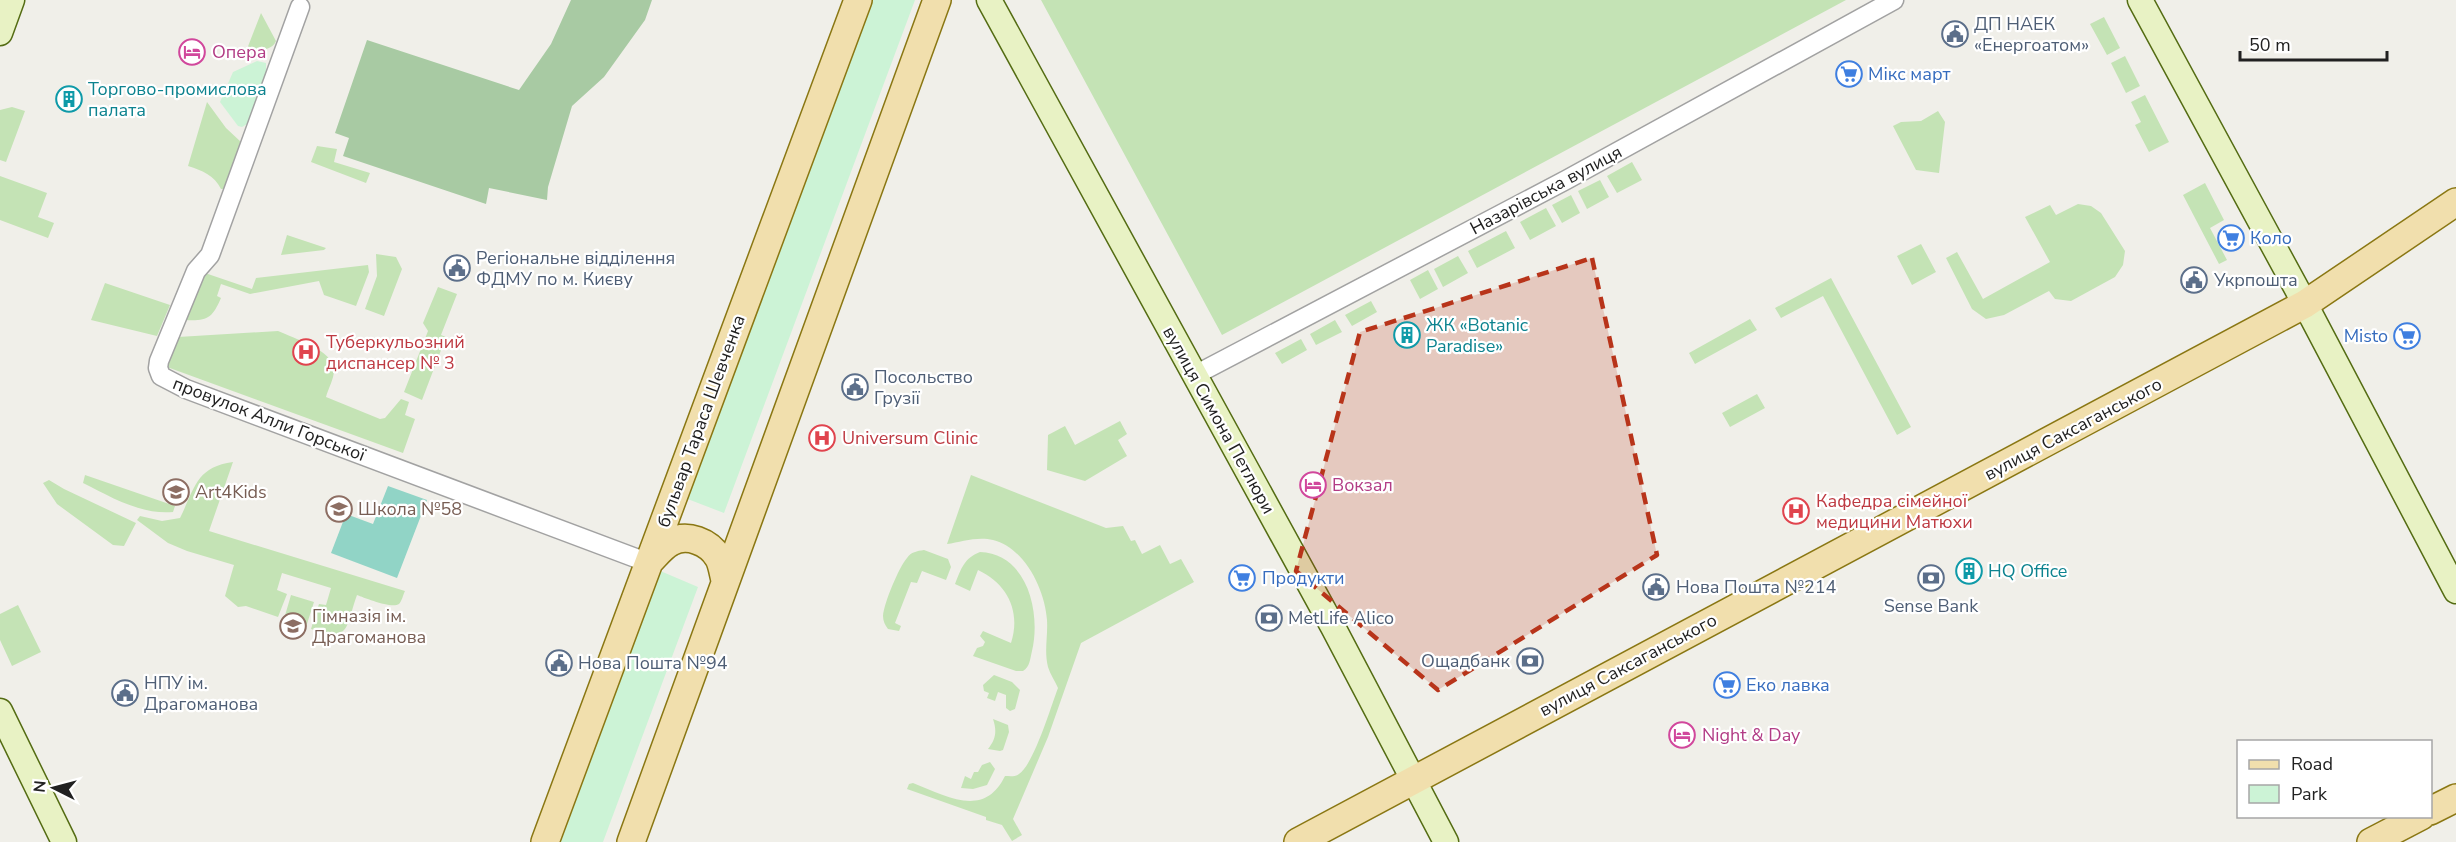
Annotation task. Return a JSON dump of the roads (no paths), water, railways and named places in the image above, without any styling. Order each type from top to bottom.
[{"type":"main road","points":[[0,33],[12,0]]},
{"type":"main road","name":"бульвар Тараса Шевченка","points":[[545,842],[858,0]]},
{"type":"main road","points":[[630,842],[937,0]]},
{"type":"main road","name":"вулиця Симона Петлюри","points":[[989,0],[1195,375],[1446,842]]},
{"type":"main road","points":[[2140,0],[2305,304],[2456,591]]},
{"type":"main road","name":"вулиця Саксаганського","points":[[1298,842],[2305,304],[2456,202]]},
{"type":"main road","points":[[649,563],[671,542],[684,538],[692,539],[709,547],[718,557],[725,580]]},
{"type":"main road","points":[[0,711],[64,842]]},
{"type":"main road","points":[[2432,811],[2456,798]]},
{"type":"main road","points":[[2372,842],[2417,818]]},
{"type":"street","name":"Назарівська вулиця","points":[[1195,375],[1566,180],[1894,0]]},
{"type":"street","name":"провулок Алли Горської","points":[[300,7],[210,255],[196,271],[159,361],[158,368],[161,376],[186,389],[649,563]]},
{"type":"place","name":"ДП НАЕК «Енергоатом»","points":[[1955,34]]},
{"type":"place","name":"Опера","points":[[192,52]]},
{"type":"place","name":"Мікс март","points":[[1849,74]]},
{"type":"place","name":"Торгово-промислова палата","points":[[69,99]]},
{"type":"place","name":"Коло","points":[[2231,238]]},
{"type":"place","name":"Регіональне відділення ФДМУ по м. Києву","points":[[457,268]]},
{"type":"place","name":"Укрпошта","points":[[2194,280]]},
{"type":"place","name":"ЖК «Botanic Paradise»","points":[[1407,335]]},
{"type":"place","name":"Misto","points":[[2407,336]]},
{"type":"place","name":"Туберкульозний диспансер № 3","points":[[306,352]]},
{"type":"place","name":"Посольство Грузії","points":[[855,387]]},
{"type":"place","name":"Universum Clinic","points":[[822,438]]},
{"type":"place","name":"Вокзал","points":[[1313,485]]},
{"type":"place","name":"Art4Kids","points":[[176,492]]},
{"type":"place","name":"Школа №58","points":[[339,509]]},
{"type":"place","name":"Кафедра сімейної медицини Матюхи","points":[[1796,511]]},
{"type":"place","name":"HQ Office","points":[[1969,571]]},
{"type":"place","name":"Продукти","points":[[1242,578]]},
{"type":"place","name":"Sense Bank","points":[[1931,578]]},
{"type":"place","name":"Нова Пошта №214","points":[[1656,587]]},
{"type":"place","name":"MetLife Alico","points":[[1269,618]]},
{"type":"place","name":"Гімназія ім. Драгоманова","points":[[293,626]]},
{"type":"place","name":"Ощадбанк","points":[[1530,661]]},
{"type":"place","name":"Нова Пошта №94","points":[[559,663]]},
{"type":"place","name":"Еко лавка","points":[[1727,685]]},
{"type":"place","name":"НПУ ім. Драгоманова","points":[[125,693]]},
{"type":"place","name":"Night & Day","points":[[1682,735]]}]
